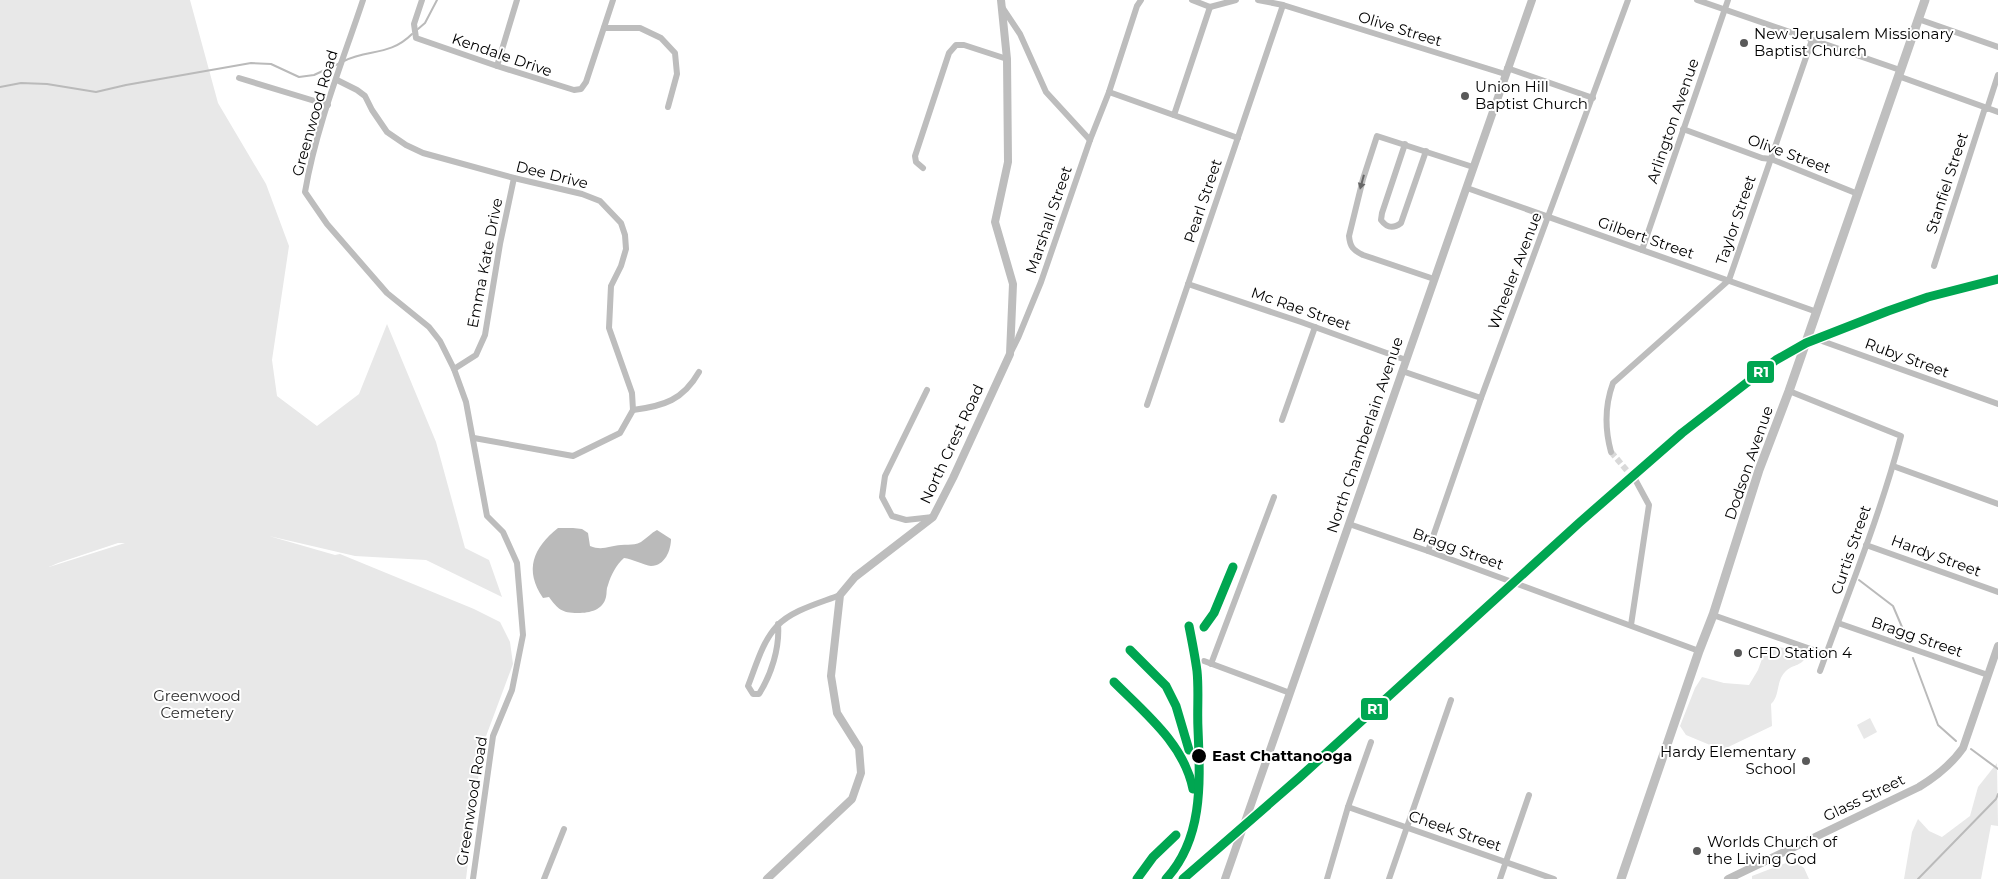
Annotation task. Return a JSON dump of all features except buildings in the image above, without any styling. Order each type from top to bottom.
[{"type":"main road","name":"Dodson Avenue","points":[[1621,879],[1713,615],[1759,470],[1789,391],[1925,0]]},
{"type":"street","name":"Greenwood Road","points":[[363,0],[328,105],[309,169],[305,192],[326,224],[387,293],[429,327],[440,341],[454,369],[466,402],[487,516],[503,532],[517,563],[524,635],[512,690],[493,736],[473,879]]},
{"type":"street","name":"Kendale Drive","points":[[422,0],[414,24],[416,38],[574,90],[581,89],[586,82],[604,28]]},
{"type":"street","points":[[497,66],[517,0]]},
{"type":"street","points":[[613,0],[604,28],[640,28],[661,38],[675,53],[677,74],[668,107]]},
{"type":"street","name":"Marshall Street","points":[[1010,354],[1041,282],[1090,140],[1109,92],[1137,6],[1141,0]]},
{"type":"street","points":[[1192,0],[1210,8],[1236,0]]},
{"type":"street","name":"Olive Street","points":[[1258,0],[1283,5],[1593,98]]},
{"type":"street","name":"North Chamberlain Avenue","points":[[1225,879],[1532,0]]},
{"type":"street","name":"Wheeler Avenue","points":[[1428,551],[1481,398],[1628,0]]},
{"type":"street","points":[[1697,0],[1812,40],[1998,112]]},
{"type":"street","name":"Arlington Avenue","points":[[1642,250],[1728,0]]},
{"type":"street","points":[[1001,3],[1020,34],[1046,92],[1090,140]]},
{"type":"street","name":"North Crest Road","points":[[840,595],[855,577],[933,517],[1010,354],[1013,284],[995,222],[1008,162],[1008,59],[1001,3]]},
{"type":"street","name":"Pearl Street","points":[[1147,405],[1263,69],[1283,5]]},
{"type":"street","points":[[1174,115],[1210,8]]},
{"type":"street","points":[[1918,19],[1998,47]]},
{"type":"street","name":"Taylor Street","points":[[1611,452],[1606,430],[1610,390],[1613,383],[1729,280],[1812,40]]},
{"type":"street","points":[[923,168],[916,162],[914,156],[949,53],[956,45],[964,45],[1008,59]]},
{"type":"street","name":"Stanfiel Street","points":[[1934,266],[1998,76]]},
{"type":"street","points":[[239,78],[328,105]]},
{"type":"street","name":"Dee Drive","points":[[337,80],[357,90],[364,96],[387,132],[406,145],[423,153],[582,194],[600,201],[621,222],[625,235],[626,249],[621,266],[611,286],[609,328],[632,393],[633,410]]},
{"type":"street","points":[[1109,92],[1238,138]]},
{"type":"street","name":"Olive Street","points":[[1683,129],[1762,158],[1771,159],[1858,194]]},
{"type":"street","points":[[1434,280],[1363,255],[1354,250],[1350,244],[1349,236],[1363,179],[1377,136],[1473,167]]},
{"type":"street","points":[[1406,144],[1382,213],[1384,224],[1390,227],[1396,227],[1401,223],[1426,151]]},
{"type":"street","name":"Emma Kate Drive","points":[[454,369],[476,355],[485,335],[500,244],[514,178]]},
{"type":"street","name":"Gilbert Street","points":[[1467,188],[1816,312]]},
{"type":"street","name":"Mc Rae Street","points":[[1188,284],[1406,360]]},
{"type":"street","points":[[1282,420],[1315,327]]},
{"type":"street","name":"Ruby Street","points":[[1808,336],[1998,404]]},
{"type":"street","points":[[1402,371],[1481,398]]},
{"type":"street","points":[[474,438],[573,456],[620,432],[633,410],[653,408],[670,401],[690,388],[699,372]]},
{"type":"street","points":[[927,390],[885,476],[882,497],[892,516],[906,520],[933,517]]},
{"type":"street","name":"Curtis Street","points":[[1789,391],[1901,436],[1893,466],[1866,545],[1820,670]]},
{"type":"street","points":[[1893,466],[1998,504]]},
{"type":"street","points":[[1630,625],[1649,505],[1636,481]]},
{"type":"street","points":[[1211,664],[1274,496]]},
{"type":"street","name":"Bragg Street","points":[[1349,524],[1428,551],[1699,651]]},
{"type":"street","name":"Hardy Street","points":[[1866,545],[1998,592]]},
{"type":"street","points":[[767,879],[852,799],[861,773],[859,748],[838,713],[831,676],[840,595],[799,611],[778,624],[765,643],[748,686],[753,694],[758,694],[772,667],[778,624]]},
{"type":"street","points":[[1713,615],[1825,654]]},
{"type":"street","name":"Bragg Street","points":[[1838,623],[1988,675]]},
{"type":"street","name":"Glass Street","points":[[1728,879],[1919,787],[1940,774],[1955,760],[1963,748],[1998,646]]},
{"type":"street","points":[[1204,662],[1290,693]]},
{"type":"street","points":[[1390,879],[1451,700]]},
{"type":"street","points":[[1327,879],[1348,807],[1371,742]]},
{"type":"street","points":[[1500,879],[1529,795]]},
{"type":"street","name":"Cheek Street","points":[[1348,807],[1554,879]]},
{"type":"street","points":[[544,879],[564,829]]},
{"type":"green space","name":"Greenwood Cemetery","points":[[0,0],[190,0],[218,103],[266,184],[289,246],[272,360],[277,396],[317,426],[359,394],[387,324],[436,442],[465,548],[489,560],[502,597],[426,560],[355,556],[269,536],[335,555],[340,554],[474,609],[500,622],[510,642],[513,664],[482,747],[466,879],[0,879]],"holes":[[[118,543],[125,543],[49,567]]]},
{"type":"green space","points":[[1767,645],[1808,652],[1801,663],[1788,669],[1780,680],[1776,697],[1771,704],[1772,726],[1722,750],[1686,735],[1680,726],[1695,688],[1702,677],[1724,683],[1749,685],[1758,670]]},
{"type":"green space","points":[[1870,718],[1877,732],[1864,739],[1857,725]]},
{"type":"green space","points":[[1997,763],[1998,826],[1991,825],[1981,879],[1904,879],[1912,832],[1918,819],[1929,831],[1942,837],[1970,816],[1978,787]]},
{"type":"green space","points":[[1794,860],[1804,868],[1809,879],[1752,879],[1752,876]]},
{"type":"shaded area","points":[[558,528],[582,529],[588,533],[590,546],[598,548],[636,544],[657,530],[671,539],[671,543],[666,557],[656,565],[651,566],[624,558],[612,574],[607,586],[606,597],[599,608],[587,612],[568,612],[558,607],[549,597],[543,598],[534,578],[534,560],[537,552],[542,543]]},
{"type":"waterway","points":[[418,29],[425,23],[437,0]]},
{"type":"waterway","points":[[344,61],[396,46],[412,34]]},
{"type":"waterway","points":[[0,87],[21,83],[47,84],[96,92],[251,63],[271,64],[299,77],[314,75],[340,63]]},
{"type":"waterway","points":[[1859,580],[1893,606],[1908,641]]},
{"type":"waterway","points":[[1913,658],[1938,725],[1956,741]]},
{"type":"waterway","points":[[1971,749],[1998,769]]},
{"type":"waterway","points":[[1918,879],[1996,799],[1998,794]]},
{"type":"tunnel","points":[[1611,452],[1636,481]]},
{"type":"transit line","name":"R1","points":[[1183,879],[1300,777],[1579,523],[1682,433],[1776,360],[1806,343],[1888,311],[1928,297],[1998,279]]},
{"type":"transit line","name":"R1","points":[[1204,627],[1214,613],[1233,567]]},
{"type":"transit line","name":"R1","points":[[1166,879],[1178,863],[1187,845],[1193,827],[1199,788],[1198,678],[1189,626]]},
{"type":"transit line","name":"R1","points":[[1130,650],[1166,686],[1176,706],[1189,750]]},
{"type":"transit line","name":"R1","points":[[1114,682],[1162,730],[1181,758],[1193,789]]},
{"type":"transit line","name":"R1","points":[[1137,879],[1153,857],[1176,835]]},
{"type":"place","name":"New Jerusalem Missionary Baptist Church","points":[[1744,43]]},
{"type":"place","name":"Union Hill Baptist Church","points":[[1465,96]]},
{"type":"place","name":"CFD Station 4","points":[[1738,653]]},
{"type":"place","name":"East Chattanooga","points":[[1199,756]]},
{"type":"place","name":"Hardy Elementary School","points":[[1806,761]]},
{"type":"place","name":"Worlds Church of the Living God","points":[[1697,851]]}]
